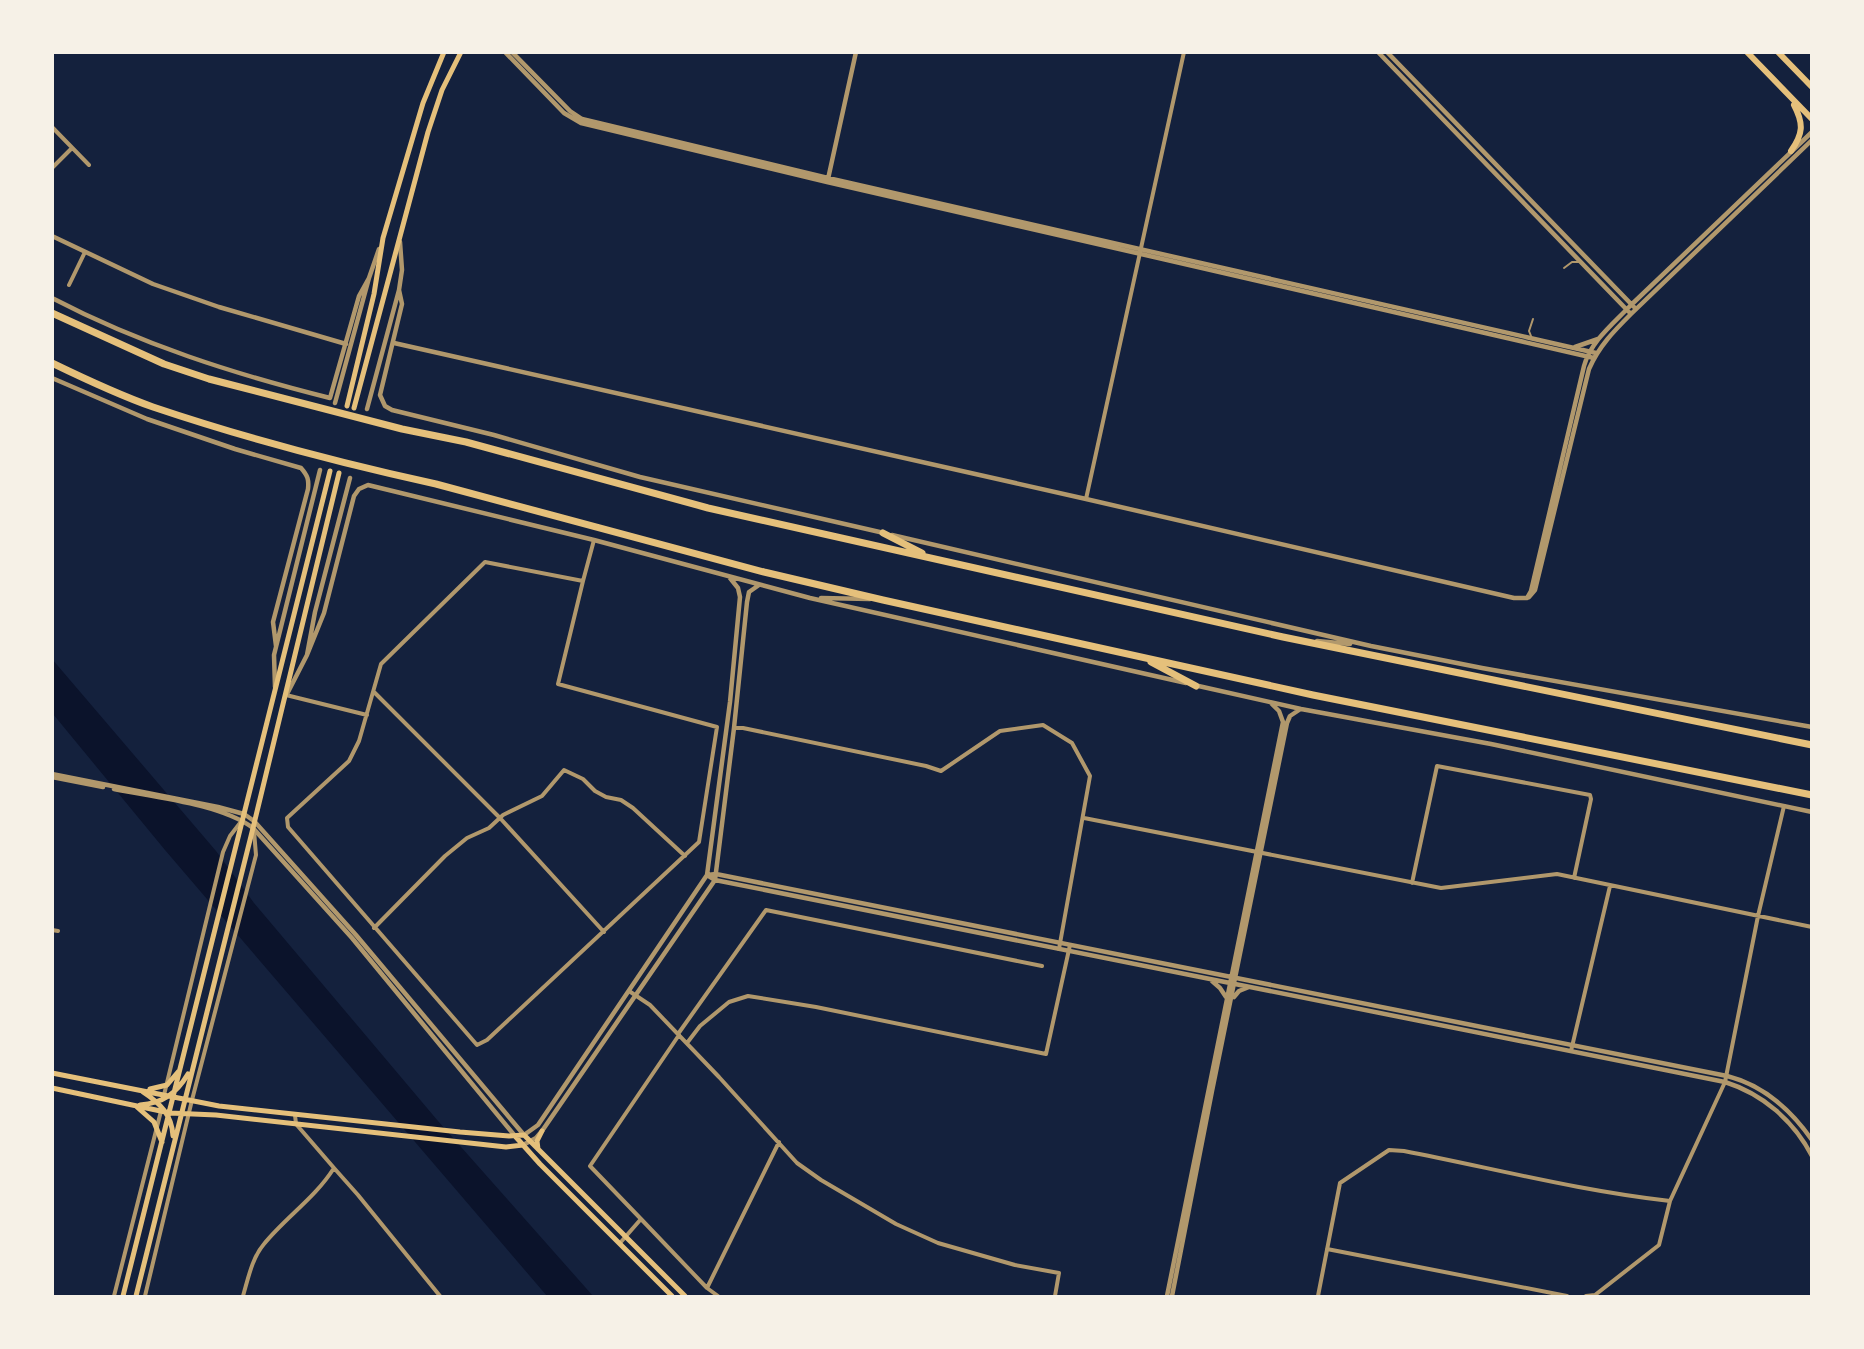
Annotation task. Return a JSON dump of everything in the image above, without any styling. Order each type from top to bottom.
[{"type":"highway","points":[[52,313],[164,364],[209,379],[402,429],[466,442],[708,507],[1283,638],[1812,745]]},
{"type":"highway","points":[[52,363],[151,406],[288,448],[436,484],[764,572],[1144,658],[1458,725],[1812,795]]},
{"type":"highway","points":[[882,533],[932,559]]},
{"type":"highway","points":[[1144,658],[1196,686]]},
{"type":"main road","points":[[347,406],[374,294],[383,238],[423,104],[444,52]]},
{"type":"main road","points":[[354,408],[435,110],[461,52]]},
{"type":"main road","points":[[1747,52],[1790,97],[1810,114]]},
{"type":"main road","points":[[1778,52],[1810,86]]},
{"type":"main road","points":[[1790,97],[1803,127],[1793,154]]},
{"type":"main road","points":[[123,1296],[162,1144],[167,1104],[181,1067],[330,471]]},
{"type":"main road","points":[[135,1296],[253,828],[339,473]]},
{"type":"main road","points":[[52,1073],[139,1089],[152,1089],[167,1085],[181,1067]]},
{"type":"main road","points":[[173,1146],[173,1129],[167,1104],[192,1068]]},
{"type":"main road","points":[[52,1088],[133,1105],[167,1104],[184,1098],[219,1106],[296,1115],[460,1132],[524,1135],[685,1296]]},
{"type":"main road","points":[[139,1089],[181,1114],[506,1146],[523,1145]]},
{"type":"main road","points":[[139,1089],[167,1104]]},
{"type":"main road","points":[[133,1105],[167,1104]]},
{"type":"main road","points":[[133,1105],[151,1118],[162,1144]]},
{"type":"main road","points":[[540,1153],[537,1141],[542,1131]]},
{"type":"main road","points":[[515,1136],[672,1296]]},
{"type":"street","points":[[505,52],[575,116],[582,119],[827,180],[1533,339],[1592,355]]},
{"type":"street","points":[[512,52],[537,82]]},
{"type":"street","points":[[827,180],[856,52]]},
{"type":"street","points":[[1086,499],[1184,52]]},
{"type":"street","points":[[1378,52],[1617,299],[1632,308]]},
{"type":"street","points":[[1388,52],[1632,308]]},
{"type":"street","points":[[52,127],[89,165]]},
{"type":"street","points":[[1592,355],[1632,308],[1650,296],[1812,133]]},
{"type":"street","points":[[1572,348],[1591,342],[1602,335],[1793,154],[1812,140]]},
{"type":"street","points":[[52,168],[72,148]]},
{"type":"street","points":[[52,236],[164,288],[219,307],[346,344]]},
{"type":"street","points":[[335,403],[369,278],[383,238]]},
{"type":"street","points":[[367,409],[399,290],[402,270],[399,240]]},
{"type":"street","points":[[1141,251],[1592,355]]},
{"type":"street","points":[[69,285],[85,252]]},
{"type":"street","points":[[52,298],[114,328],[172,352],[250,378],[330,398],[359,296],[369,278]]},
{"type":"street","points":[[399,290],[402,304],[380,395],[385,406],[392,410],[494,435],[640,477],[1371,646],[1812,727]]},
{"type":"street","points":[[394,343],[1514,598],[1527,598],[1531,591],[1592,355],[1602,335]]},
{"type":"street","points":[[52,378],[147,419],[235,449],[301,468],[307,475],[308,489],[273,622],[276,646]]},
{"type":"street","points":[[275,694],[276,646],[320,470]]},
{"type":"street","points":[[307,655],[315,612],[350,478]]},
{"type":"street","points":[[367,715],[285,697],[307,655],[324,613],[354,496],[363,486],[373,486],[594,540],[810,598],[1196,686],[1301,709],[1491,744],[1812,812]]},
{"type":"street","points":[[583,581],[485,562],[381,664],[359,741],[349,761],[287,818],[288,827],[477,1046],[487,1040],[699,842],[717,727],[558,684],[594,540]]},
{"type":"street","points":[[52,776],[176,800],[254,821],[356,935],[524,1135],[538,1125],[707,875],[730,702],[740,597],[738,588],[725,575]]},
{"type":"street","points":[[523,1145],[542,1131],[637,996],[715,877],[748,597],[753,588],[762,584]]},
{"type":"street","points":[[810,598],[883,600]]},
{"type":"street","points":[[1283,638],[1371,646]]},
{"type":"street","points":[[373,691],[500,818],[604,932]]},
{"type":"street","points":[[1167,1296],[1234,982],[1283,722],[1279,711],[1270,702]]},
{"type":"street","points":[[1258,852],[1287,723],[1293,713],[1301,709]]},
{"type":"street","points":[[734,728],[754,730],[941,771],[1000,731],[1043,725],[1072,743],[1090,776],[1059,949]]},
{"type":"street","points":[[1412,883],[1437,766],[1590,795],[1574,878]]},
{"type":"street","points":[[374,928],[445,856],[467,838],[489,828],[500,818],[542,796],[564,770],[584,779],[595,791],[606,797],[621,800],[633,808],[685,856]]},
{"type":"street","points":[[1586,1296],[1595,1295],[1659,1245],[1670,1201],[1726,1079],[1758,916],[1784,806]]},
{"type":"street","points":[[243,818],[352,939],[515,1136]]},
{"type":"street","points":[[114,1296],[157,1128],[167,1104],[167,1085],[222,854],[230,836],[243,818]]},
{"type":"street","points":[[1084,818],[1442,888],[1557,874],[1812,927]]},
{"type":"street","points":[[145,1296],[192,1100],[256,855],[253,828]]},
{"type":"street","points":[[707,875],[1060,943],[1069,948],[1208,979],[1252,984],[1750,1084],[1773,1098],[1795,1118],[1812,1140]]},
{"type":"street","points":[[715,877],[726,882],[1234,982]]},
{"type":"street","points":[[706,892],[716,884],[726,882]]},
{"type":"street","points":[[1572,1049],[1610,886]]},
{"type":"street","points":[[718,1296],[707,1288],[590,1166],[766,910],[1042,966]]},
{"type":"street","points":[[687,1043],[700,1026],[729,1002],[748,996],[816,1007],[1046,1054],[1069,948]]},
{"type":"street","points":[[1208,979],[1220,988],[1229,1001]]},
{"type":"street","points":[[1172,1296],[1229,1001],[1239,991],[1252,984]]},
{"type":"street","points":[[629,991],[650,1005],[797,1162],[821,1180],[900,1226],[938,1243],[1014,1265],[1059,1272],[1054,1296]]},
{"type":"street","points":[[1726,1079],[1773,1107],[1810,1149],[1812,1156]]},
{"type":"street","points":[[296,1115],[296,1124],[358,1195],[440,1296]]},
{"type":"street","points":[[707,1288],[779,1142]]},
{"type":"street","points":[[1318,1296],[1340,1183],[1389,1150],[1404,1151],[1614,1193],[1670,1201]]},
{"type":"street","points":[[243,1296],[250,1269],[262,1245],[323,1186],[334,1168]]},
{"type":"street","points":[[620,1243],[641,1219]]},
{"type":"street","points":[[1327,1249],[1567,1296]]},
{"type":"lane","points":[[537,82],[544,74]]},
{"type":"lane","points":[[1563,268],[1572,262],[1581,262]]},
{"type":"lane","points":[[1533,319],[1530,329],[1533,339]]},
{"type":"water","points":[[52,659],[216,851],[254,903],[438,1121],[593,1296],[547,1296],[165,850],[53,714]]}]
